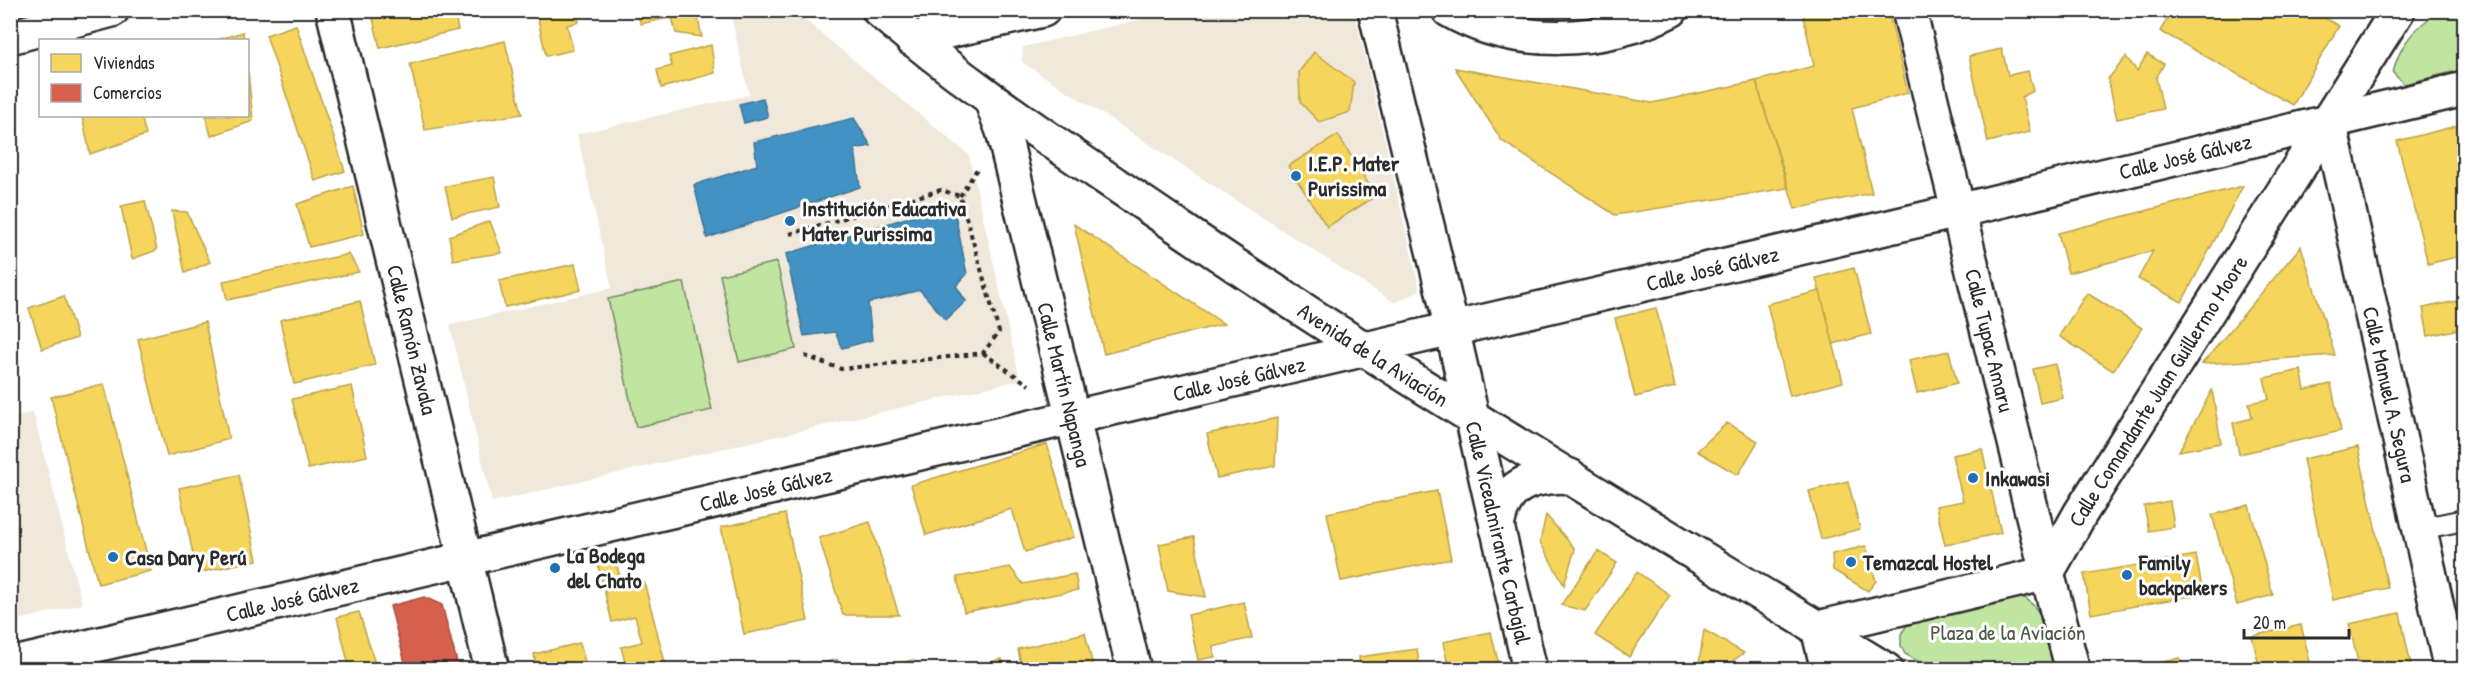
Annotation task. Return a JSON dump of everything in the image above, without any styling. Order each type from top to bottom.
[{"type":"street","points":[[10,37],[111,10]]},
{"type":"street","name":"Calle Ramón Zavala","points":[[333,10],[492,669]]},
{"type":"street","name":"Avenida de la Aviación","points":[[879,10],[912,39],[992,100],[1272,291],[1886,669]]},
{"type":"street","points":[[912,39],[1043,10]]},
{"type":"street","name":"Calle Vicealmirante Carbajal","points":[[1375,10],[1452,329],[1530,669]]},
{"type":"street","points":[[1449,10],[1471,23],[1517,35],[1563,38],[1617,31],[1671,10]]},
{"type":"street","name":"Calle Tupac Amaru","points":[[1909,10],[2047,573],[2073,669]]},
{"type":"street","name":"Calle Comandante Juan Guillermo Moore","points":[[2047,573],[2080,514],[2398,10]]},
{"type":"street","name":"Calle José Gálvez","points":[[10,665],[1958,211],[2464,89]]},
{"type":"street","name":"Calle Martín Napanga","points":[[992,100],[1003,131],[1134,669]]},
{"type":"street","name":"Calle Manuel A. Segura","points":[[2329,121],[2451,669]]},
{"type":"street","points":[[1497,528],[1505,502],[1524,483],[1541,476],[1570,476]]},
{"type":"street","points":[[1828,669],[1818,628],[2047,573]]},
{"type":"lane","points":[[2420,529],[2464,520]]},
{"type":"path","points":[[790,234],[941,190],[960,196],[999,332],[983,352],[841,369],[805,356]]},
{"type":"shaded area","name":"Institución Educativa Mater Purissima","points":[[730,11],[794,11],[969,155],[1020,380],[492,502],[450,325],[612,288],[577,134],[749,95]]},
{"type":"shaded area","name":"I.E.P. Mater Purissima","points":[[1176,11],[1354,11],[1420,290],[1395,303],[1022,62],[1023,47]]},
{"type":"shaded area","points":[[33,412],[82,604],[11,622],[11,418]]},
{"type":"green space","points":[[2439,11],[2464,11],[2464,69],[2404,84],[2393,73],[2399,53],[2416,30]]},
{"type":"green space","points":[[777,262],[796,349],[739,362],[720,275]]},
{"type":"green space","points":[[684,282],[712,410],[636,427],[608,299]]},
{"type":"green space","name":"Plaza de la Aviación","points":[[2022,596],[2031,603],[2043,619],[2057,669],[1931,669],[1905,654],[1901,646],[1901,634],[1907,625],[1920,618]]},
{"type":"green space","points":[[837,660],[839,669],[793,669]]},
{"type":"building: Viviendas","points":[[371,10],[454,10],[458,30],[380,48]]},
{"type":"building: Viviendas","points":[[536,10],[576,10],[579,22],[567,25],[573,50],[546,56]]},
{"type":"building: Viviendas","points":[[635,10],[696,10],[702,37],[676,33],[672,17],[641,24]]},
{"type":"building: Viviendas","points":[[1802,10],[1888,10],[1908,93],[1852,108],[1872,193],[1795,209],[1756,81],[1814,66]]},
{"type":"building: Viviendas","points":[[2173,10],[2311,10],[2339,26],[2293,105],[2160,31]]},
{"type":"building: Viviendas","points":[[296,25],[345,171],[315,181],[266,35]]},
{"type":"building: Viviendas","points":[[243,32],[244,39],[219,39]]},
{"type":"building: Viviendas","points":[[505,41],[522,114],[425,130],[410,64]]},
{"type":"building: Viviendas","points":[[711,45],[715,73],[661,88],[657,70],[672,66],[669,56]]},
{"type":"building: Viviendas","points":[[2002,49],[2008,75],[2028,71],[2033,91],[2022,97],[2030,132],[1988,142],[1969,56]]},
{"type":"building: Viviendas","points":[[1314,52],[1354,82],[1350,112],[1319,122],[1300,102],[1299,72]]},
{"type":"building: Viviendas","points":[[2147,54],[2164,64],[2156,78],[2163,109],[2117,119],[2108,79],[2126,57],[2137,71]]},
{"type":"building: Viviendas","points":[[1455,68],[1652,103],[1756,81],[1788,188],[1615,215],[1502,141]]},
{"type":"building: Viviendas","points":[[249,81],[253,121],[211,136],[206,117],[249,117]]},
{"type":"building: Viviendas","points":[[82,117],[141,117],[146,135],[90,154]]},
{"type":"building: Viviendas","points":[[2464,124],[2464,255],[2428,264],[2397,141]]},
{"type":"building: Viviendas","points":[[10,132],[18,170],[10,171]]},
{"type":"building: Viviendas","points":[[1338,135],[1376,196],[1327,227],[1288,166]]},
{"type":"building: Viviendas","points":[[494,177],[500,207],[452,217],[445,186]]},
{"type":"building: Viviendas","points":[[353,186],[364,234],[309,247],[297,204]]},
{"type":"building: Viviendas","points":[[2243,186],[2182,302],[2138,279],[2153,251],[2068,273],[2058,233]]},
{"type":"building: Viviendas","points":[[145,201],[157,250],[132,259],[121,206]]},
{"type":"building: Viviendas","points":[[172,211],[187,212],[210,262],[185,273]]},
{"type":"building: Viviendas","points":[[490,221],[502,253],[453,260],[449,236]]},
{"type":"building: Viviendas","points":[[1074,224],[1224,324],[1104,354]]},
{"type":"building: Viviendas","points":[[2301,246],[2335,355],[2202,364]]},
{"type":"building: Viviendas","points":[[349,254],[359,272],[227,300],[223,281]]},
{"type":"building: Viviendas","points":[[575,264],[581,290],[505,307],[499,281]]},
{"type":"building: Viviendas","points":[[1854,268],[1871,334],[1833,344],[1816,278]]},
{"type":"building: Viviendas","points":[[10,272],[15,288],[10,289]]},
{"type":"building: Viviendas","points":[[1820,291],[1843,382],[1790,396],[1767,304]]},
{"type":"building: Viviendas","points":[[2087,293],[2142,328],[2113,371],[2059,336]]},
{"type":"building: Viviendas","points":[[64,296],[77,338],[42,349],[29,308]]},
{"type":"building: Viviendas","points":[[2461,300],[2464,328],[2428,336],[2423,308]]},
{"type":"building: Viviendas","points":[[360,301],[375,365],[294,384],[280,320]]},
{"type":"building: Viviendas","points":[[1656,308],[1675,387],[1635,397],[1615,318]]},
{"type":"building: Viviendas","points":[[205,322],[229,439],[167,456],[138,339]]},
{"type":"building: Viviendas","points":[[1949,351],[1957,383],[1917,393],[1909,360]]},
{"type":"building: Viviendas","points":[[2055,364],[2063,398],[2040,403],[2033,369]]},
{"type":"building: Viviendas","points":[[2301,370],[2305,390],[2331,384],[2341,431],[2239,454],[2233,423],[2252,418],[2249,403],[2269,399],[2264,378]]},
{"type":"building: Viviendas","points":[[104,384],[151,571],[98,584],[51,397]]},
{"type":"building: Viviendas","points":[[352,386],[367,456],[308,469],[292,399]]},
{"type":"building: Viviendas","points":[[2212,390],[2221,443],[2179,451]]},
{"type":"building: Viviendas","points":[[1277,418],[1275,466],[1217,478],[1207,434]]},
{"type":"building: Viviendas","points":[[1727,423],[1758,441],[1738,475],[1697,451]]},
{"type":"building: Viviendas","points":[[1047,444],[1074,537],[1025,552],[1012,509],[926,535],[911,485]]},
{"type":"building: Viviendas","points":[[2358,447],[2388,588],[2333,600],[2303,459]]},
{"type":"building: Viviendas","name":"Inkawasi","points":[[1982,449],[2001,533],[1945,545],[1936,506],[1963,501],[1952,455]]},
{"type":"building: Viviendas","points":[[239,475],[257,560],[197,573],[179,488]]},
{"type":"building: Viviendas","points":[[1848,481],[1860,529],[1821,539],[1809,491]]},
{"type":"building: Viviendas","points":[[1437,491],[1451,559],[1341,581],[1327,513]]},
{"type":"building: Viviendas","points":[[2170,501],[2174,527],[2149,531],[2144,506]]},
{"type":"building: Viviendas","points":[[2249,505],[2273,595],[2237,605],[2212,515]]},
{"type":"building: Viviendas","points":[[785,514],[808,621],[744,634],[721,527]]},
{"type":"building: Viviendas","points":[[1546,515],[1575,549],[1564,585],[1540,542]]},
{"type":"building: Viviendas","points":[[870,522],[899,615],[843,615],[819,538]]},
{"type":"building: Viviendas","points":[[1194,537],[1206,597],[1168,591],[1159,544]]},
{"type":"building: Viviendas","name":"Temazcal Hostel","points":[[1866,546],[1876,581],[1868,591],[1833,570],[1832,554]]},
{"type":"building: Viviendas","points":[[1598,551],[1617,563],[1585,611],[1561,605]]},
{"type":"building: Viviendas","points":[[2196,555],[2203,594],[2091,614],[2084,574]]},
{"type":"building: Viviendas","points":[[614,556],[623,587],[644,582],[666,666],[651,670],[627,670],[621,647],[642,642],[635,616],[612,622],[597,561]]},
{"type":"building: Viviendas","points":[[1010,567],[1023,584],[1075,574],[1078,590],[964,612],[957,577]]},
{"type":"building: Viviendas","points":[[1637,572],[1670,595],[1629,657],[1595,635]]},
{"type":"building: Viviendas","points":[[1244,602],[1252,638],[1213,647],[1215,657],[1198,660],[1188,615]]},
{"type":"building: Viviendas","points":[[359,612],[377,670],[350,670],[337,617]]},
{"type":"building: Viviendas","points":[[2400,613],[2412,670],[2360,670],[2349,624]]},
{"type":"building: Viviendas","points":[[2301,625],[2312,670],[2260,670],[2252,636]]},
{"type":"building: Viviendas","points":[[1704,630],[1744,653],[1719,670],[1698,670]]},
{"type":"building: Viviendas","points":[[1491,632],[1500,670],[1449,670],[1443,642]]},
{"type":"building: Viviendas","points":[[1085,633],[1094,670],[1022,670],[1018,649]]},
{"type":"building: Viviendas","points":[[580,643],[587,670],[537,670],[534,654]]},
{"type":"building: Viviendas","points":[[1417,649],[1420,670],[1360,670],[1359,657]]},
{"type":"building: Viviendas","points":[[2180,658],[2183,670],[2134,670],[2134,669]]},
{"type":"building: Viviendas","points":[[1002,659],[1007,670],[972,670],[972,667]]},
{"type":"building: Viviendas","points":[[913,660],[915,670],[879,670],[878,668]]},
{"type":"building: Viviendas","points":[[234,662],[235,670],[212,670],[212,667]]},
{"type":"building: Comercios","points":[[424,597],[442,605],[459,670],[407,670],[390,606]]},
{"type":"building: Escuelas","points":[[763,98],[768,117],[744,123],[739,104]]},
{"type":"building: Escuelas","points":[[854,118],[871,146],[855,149],[860,187],[707,238],[694,185],[757,165],[754,142]]},
{"type":"building: Escuelas","points":[[953,204],[967,274],[956,286],[966,301],[946,320],[920,290],[868,303],[872,340],[842,348],[835,332],[804,336],[786,254]]},
{"type":"place","name":"I.E.P. Mater Purissima","points":[[1296,176]]},
{"type":"place","name":"Institución Educativa Mater Purissima","points":[[790,221]]},
{"type":"place","name":"Inkawasi","points":[[1973,478]]},
{"type":"place","name":"Casa Dary Perú","points":[[113,557]]},
{"type":"place","name":"Temazcal Hostel","points":[[1851,562]]},
{"type":"place","name":"La Bodega del Chato","points":[[555,568]]},
{"type":"place","name":"Family backpakers","points":[[2127,575]]}]
